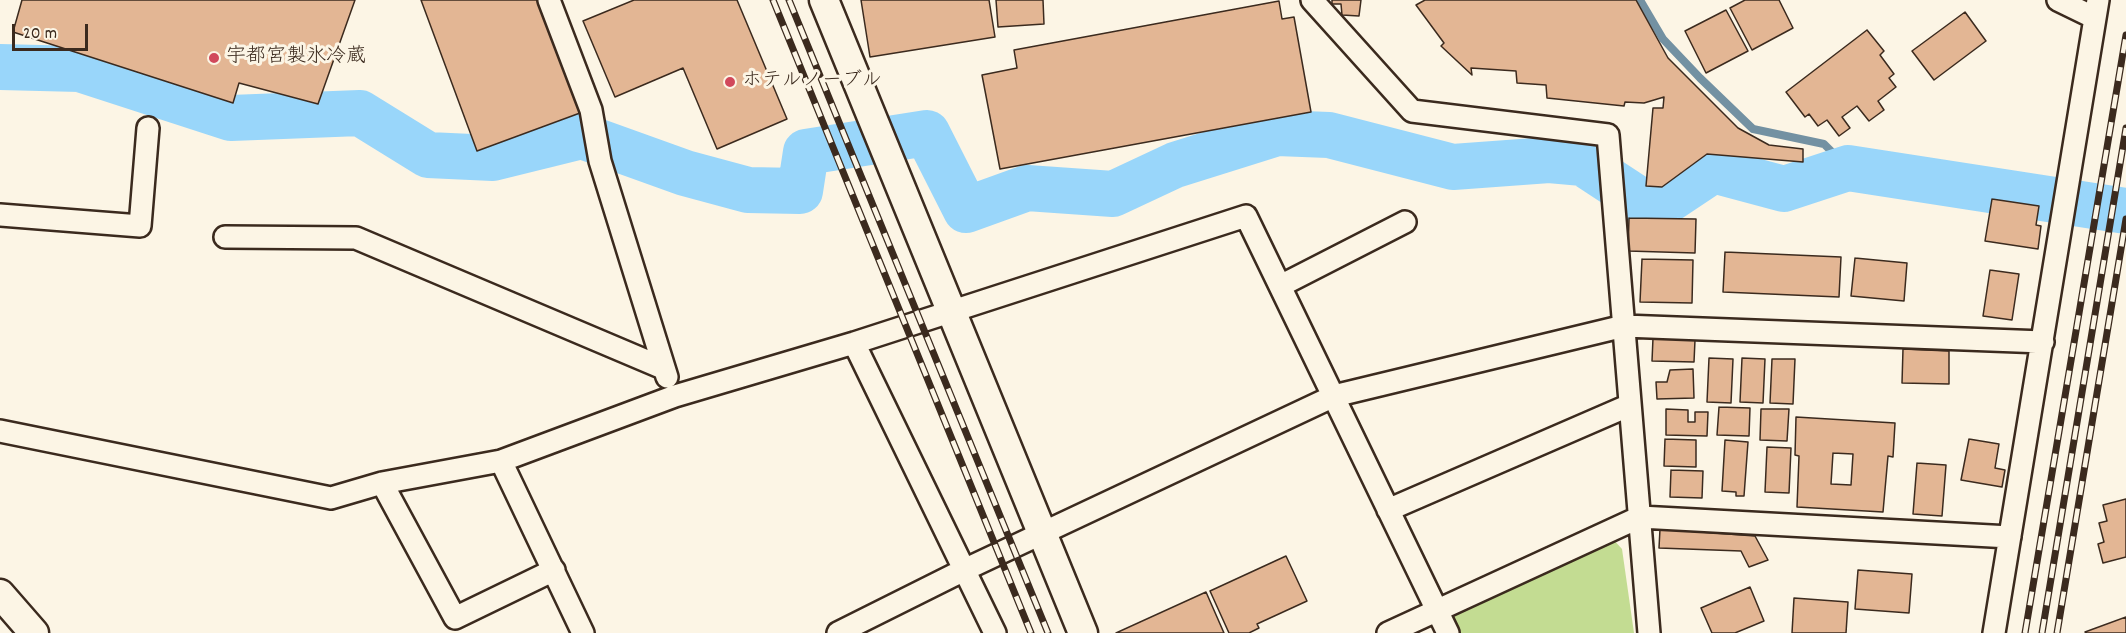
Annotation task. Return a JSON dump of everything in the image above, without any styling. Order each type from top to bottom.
[{"type":"street","points":[[549,0],[591,110],[600,161],[663,368],[675,396]]},
{"type":"street","points":[[824,0],[1083,633]]},
{"type":"street","points":[[1312,0],[1412,111],[1608,135],[1649,633]]},
{"type":"street","points":[[1994,633],[2097,9],[2058,0]]},
{"type":"street","points":[[0,215],[140,226],[148,128]]},
{"type":"street","points":[[0,431],[332,498],[382,483],[501,461],[675,396],[854,343],[1246,216],[1448,633]]},
{"type":"street","points":[[1280,286],[1405,222]]},
{"type":"street","points":[[225,237],[356,238],[663,368]]},
{"type":"street","points":[[838,633],[964,570],[1334,396],[1624,326],[2043,342]]},
{"type":"street","points":[[854,343],[995,633]]},
{"type":"street","points":[[1388,510],[1630,405]]},
{"type":"street","points":[[501,461],[583,633]]},
{"type":"street","points":[[382,483],[456,618],[554,570]]},
{"type":"street","points":[[1388,633],[1640,517],[2010,537]]},
{"type":"street","points":[[0,594],[34,633]]},
{"type":"green space","points":[[1612,538],[1622,549],[1634,633],[1455,633],[1449,622],[1455,609]]},
{"type":"building","name":"宇都宮製氷冷蔵","points":[[22,0],[355,0],[318,104],[239,83],[233,103],[13,32]]},
{"type":"building","points":[[421,0],[538,0],[580,113],[477,151]]},
{"type":"building","name":"ホテルノーブル","points":[[634,0],[737,0],[787,119],[717,149],[683,68],[615,97],[583,21]]},
{"type":"building","points":[[861,0],[989,0],[995,37],[870,57]]},
{"type":"building","points":[[996,0],[1043,0],[1044,24],[998,27]]},
{"type":"building","points":[[1332,0],[1361,0],[1359,16],[1342,15],[1341,4],[1332,4]]},
{"type":"building","points":[[1425,0],[1636,0],[1668,58],[1738,128],[1769,145],[1803,149],[1803,162],[1707,154],[1662,187],[1646,186],[1653,108],[1663,108],[1664,97],[1644,103],[1625,102],[1624,106],[1547,98],[1546,85],[1517,83],[1516,71],[1471,68],[1472,75],[1441,46],[1444,43],[1416,5]]},
{"type":"building","points":[[1745,0],[1779,0],[1793,28],[1752,50],[1730,8]]},
{"type":"building","points":[[1279,1],[1282,19],[1294,17],[1311,112],[1000,169],[982,75],[1017,68],[1014,50]]},
{"type":"building","points":[[1726,10],[1748,51],[1706,73],[1685,31]]},
{"type":"building","points":[[1965,12],[1986,41],[1934,80],[1912,51]]},
{"type":"building","points":[[1867,30],[1884,51],[1880,55],[1894,74],[1889,78],[1896,87],[1878,101],[1884,110],[1869,121],[1857,106],[1842,117],[1850,128],[1839,136],[1827,120],[1818,126],[1809,114],[1805,117],[1786,92]]},
{"type":"building","points":[[1992,199],[2039,206],[2036,225],[2041,226],[2038,249],[1985,241]]},
{"type":"building","points":[[1629,218],[1696,219],[1695,253],[1628,251]]},
{"type":"building","points":[[1725,252],[1841,257],[1839,297],[1723,292]]},
{"type":"building","points":[[1855,258],[1907,263],[1904,301],[1851,296]]},
{"type":"building","points":[[1642,259],[1693,260],[1692,303],[1640,302]]},
{"type":"building","points":[[1990,270],[2019,274],[2012,320],[1983,316]]},
{"type":"building","points":[[1653,338],[1695,340],[1694,362],[1652,361]]},
{"type":"building","points":[[1903,349],[1949,351],[1949,384],[1902,383]]},
{"type":"building","points":[[1709,358],[1733,359],[1731,403],[1707,402]]},
{"type":"building","points":[[1742,358],[1765,359],[1763,403],[1740,402]]},
{"type":"building","points":[[1772,359],[1795,359],[1793,404],[1770,403]]},
{"type":"building","points":[[1693,369],[1694,398],[1657,399],[1656,382],[1667,382],[1670,370]]},
{"type":"building","points":[[1719,407],[1750,408],[1749,436],[1717,435]]},
{"type":"building","points":[[1666,409],[1688,410],[1688,422],[1695,422],[1695,412],[1708,412],[1707,436],[1666,435]]},
{"type":"building","points":[[1761,409],[1789,409],[1787,441],[1760,440]]},
{"type":"building","points":[[1796,417],[1895,423],[1893,457],[1888,456],[1883,512],[1797,507],[1799,456],[1795,455]],"holes":[[[1833,453],[1853,454],[1851,485],[1831,484]]]},
{"type":"building","points":[[1665,439],[1696,440],[1696,467],[1664,466]]},
{"type":"building","points":[[1969,439],[1999,444],[1995,468],[2005,470],[2002,487],[1961,480]]},
{"type":"building","points":[[1725,440],[1748,442],[1744,496],[1736,496],[1736,492],[1722,491]]},
{"type":"building","points":[[1767,447],[1791,448],[1789,493],[1765,492]]},
{"type":"building","points":[[1917,463],[1946,465],[1942,516],[1913,514]]},
{"type":"building","points":[[1671,470],[1703,471],[1702,498],[1670,497]]},
{"type":"building","points":[[2126,499],[2126,557],[2103,563],[2098,544],[2104,542],[2099,523],[2107,521],[2103,505]]},
{"type":"building","points":[[1660,529],[1755,536],[1768,560],[1749,567],[1741,551],[1659,548]]},
{"type":"building","points":[[1286,556],[1307,601],[1257,624],[1259,628],[1249,633],[1229,633],[1210,591]]},
{"type":"building","points":[[1858,570],[1912,574],[1909,613],[1855,609]]},
{"type":"building","points":[[1750,587],[1764,621],[1735,633],[1712,633],[1701,608]]},
{"type":"building","points":[[1206,592],[1224,633],[1116,633]]},
{"type":"building","points":[[1794,598],[1848,602],[1846,633],[1792,633]]},
{"type":"building","points":[[2126,617],[2126,633],[2085,632]]},
{"type":"waterway","points":[[1640,0],[1663,39],[1753,129],[1824,144],[1848,168]]},
{"type":"waterway","points":[[0,67],[80,69],[231,118],[360,113],[428,155],[493,158],[582,136],[685,173],[748,190],[800,191],[806,152],[927,133],[966,210],[1027,188],[1113,194],[1175,165],[1277,133],[1329,135],[1453,167],[1549,160],[1583,163],[1644,203],[1668,200],[1713,170],[1784,189],[1848,168],[2126,211]]},
{"type":"railway","points":[[773,0],[1031,633]]},
{"type":"railway","points":[[789,0],[1048,633]]},
{"type":"railway","points":[[2025,633],[2126,35]]},
{"type":"railway","points":[[2042,633],[2126,128]]},
{"type":"railway","points":[[2057,633],[2126,219]]},
{"type":"place","name":"宇都宮製氷冷蔵","points":[[214,58]]},
{"type":"place","name":"ホテルノーブル","points":[[730,82]]}]
